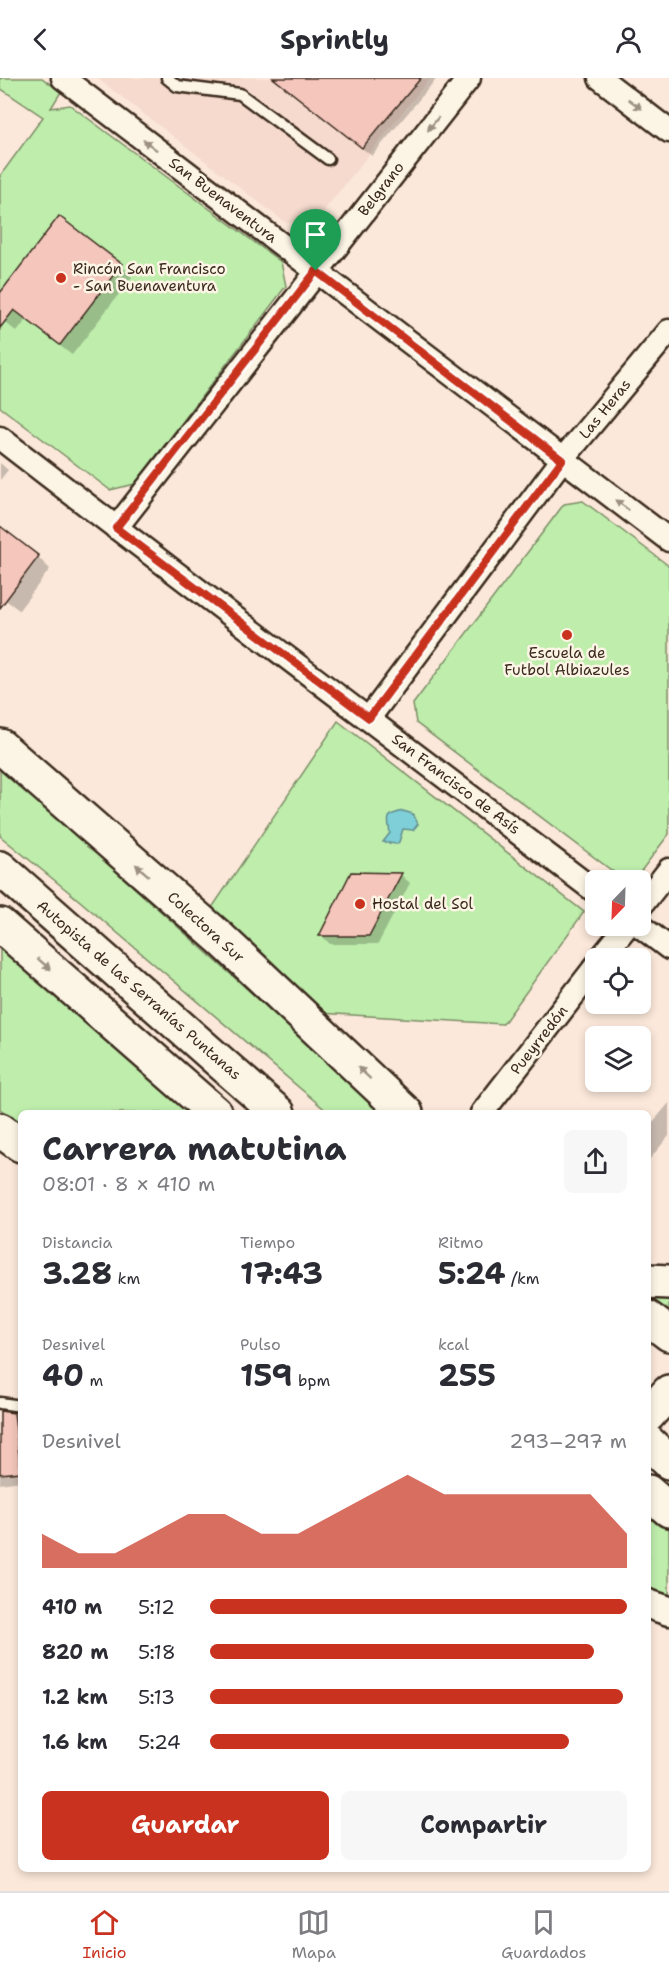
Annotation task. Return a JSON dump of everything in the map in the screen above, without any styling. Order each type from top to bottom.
[{"type":"main road","name":"Colectora Sur","points":[[0,746],[220,938],[403,1110]]},
{"type":"main road","name":"Autopista de las Serranías Puntanas","points":[[0,868],[275,1110]]},
{"type":"main road","points":[[0,925],[212,1110]]},
{"type":"main road","points":[[651,1281],[669,1282]]},
{"type":"main road","points":[[651,1320],[669,1334]]},
{"type":"main road","points":[[651,1412],[669,1392]]},
{"type":"main road","points":[[651,1495],[669,1510]]},
{"type":"street","name":"San Buenaventura","points":[[63,78],[669,540]]},
{"type":"street","name":"Belgrano","points":[[116,528],[469,78]]},
{"type":"street","points":[[600,78],[669,131]]},
{"type":"street","name":"Las Heras","points":[[369,718],[562,460],[669,331]]},
{"type":"street","name":"San Francisco de Asís","points":[[0,438],[585,884]]},
{"type":"street","points":[[651,894],[669,870]]},
{"type":"street","points":[[651,934],[669,948]]},
{"type":"street","points":[[609,948],[619,936]]},
{"type":"street","name":"Pueyrredón","points":[[484,1110],[585,980]]},
{"type":"street","points":[[651,1605],[669,1611]]},
{"type":"lane","points":[[167,78],[177,86],[240,94],[328,159]]},
{"type":"lane","points":[[0,1403],[18,1406]]},
{"type":"shaded area","points":[[97,78],[430,78],[314,223],[286,223]]},
{"type":"green space","name":"Rincón San Francisco - San Buenaventura","points":[[0,78],[42,78],[61,92],[51,108],[70,105],[281,262],[286,286],[135,484],[110,490],[0,407],[0,176],[43,117],[0,88]]},
{"type":"green space","name":"Escuela de Futbol Albiazules","points":[[583,501],[669,566],[669,834],[642,870],[611,870],[416,723],[413,704],[564,504]]},
{"type":"green space","points":[[338,721],[584,912],[503,1024],[319,1013],[207,915]]},
{"type":"green space","points":[[0,767],[382,1110],[325,1110],[0,836]]},
{"type":"green space","points":[[0,935],[205,1110],[18,1110],[18,1122],[0,1109]]},
{"type":"green space","points":[[651,1296],[669,1299],[669,1325],[651,1312]]},
{"type":"green space","points":[[651,1509],[669,1524],[669,1604],[651,1597]]},
{"type":"water","points":[[403,811],[413,814],[418,824],[413,830],[403,829],[399,842],[396,844],[383,842],[390,833],[389,817]]},
{"type":"building","points":[[273,78],[421,78],[362,148]]},
{"type":"building","name":"Rincón San Francisco - San Buenaventura","points":[[59,216],[122,264],[60,345],[14,310],[0,328],[0,293]]},
{"type":"building","points":[[0,526],[39,556],[0,608]]},
{"type":"building","name":"Hostal del Sol","points":[[351,872],[402,873],[369,936],[319,936]]},
{"type":"building","points":[[0,1411],[14,1413],[18,1472],[0,1474]]},
{"type":"place","name":"Rincón San Francisco - San Buenaventura","points":[[61,278]]},
{"type":"place","name":"Escuela de Futbol Albiazules","points":[[567,635]]},
{"type":"place","name":"Hostal del Sol","points":[[360,904]]},
{"type":"route","points":[[316,271],[562,460],[369,718],[116,528],[316,271]]}]
